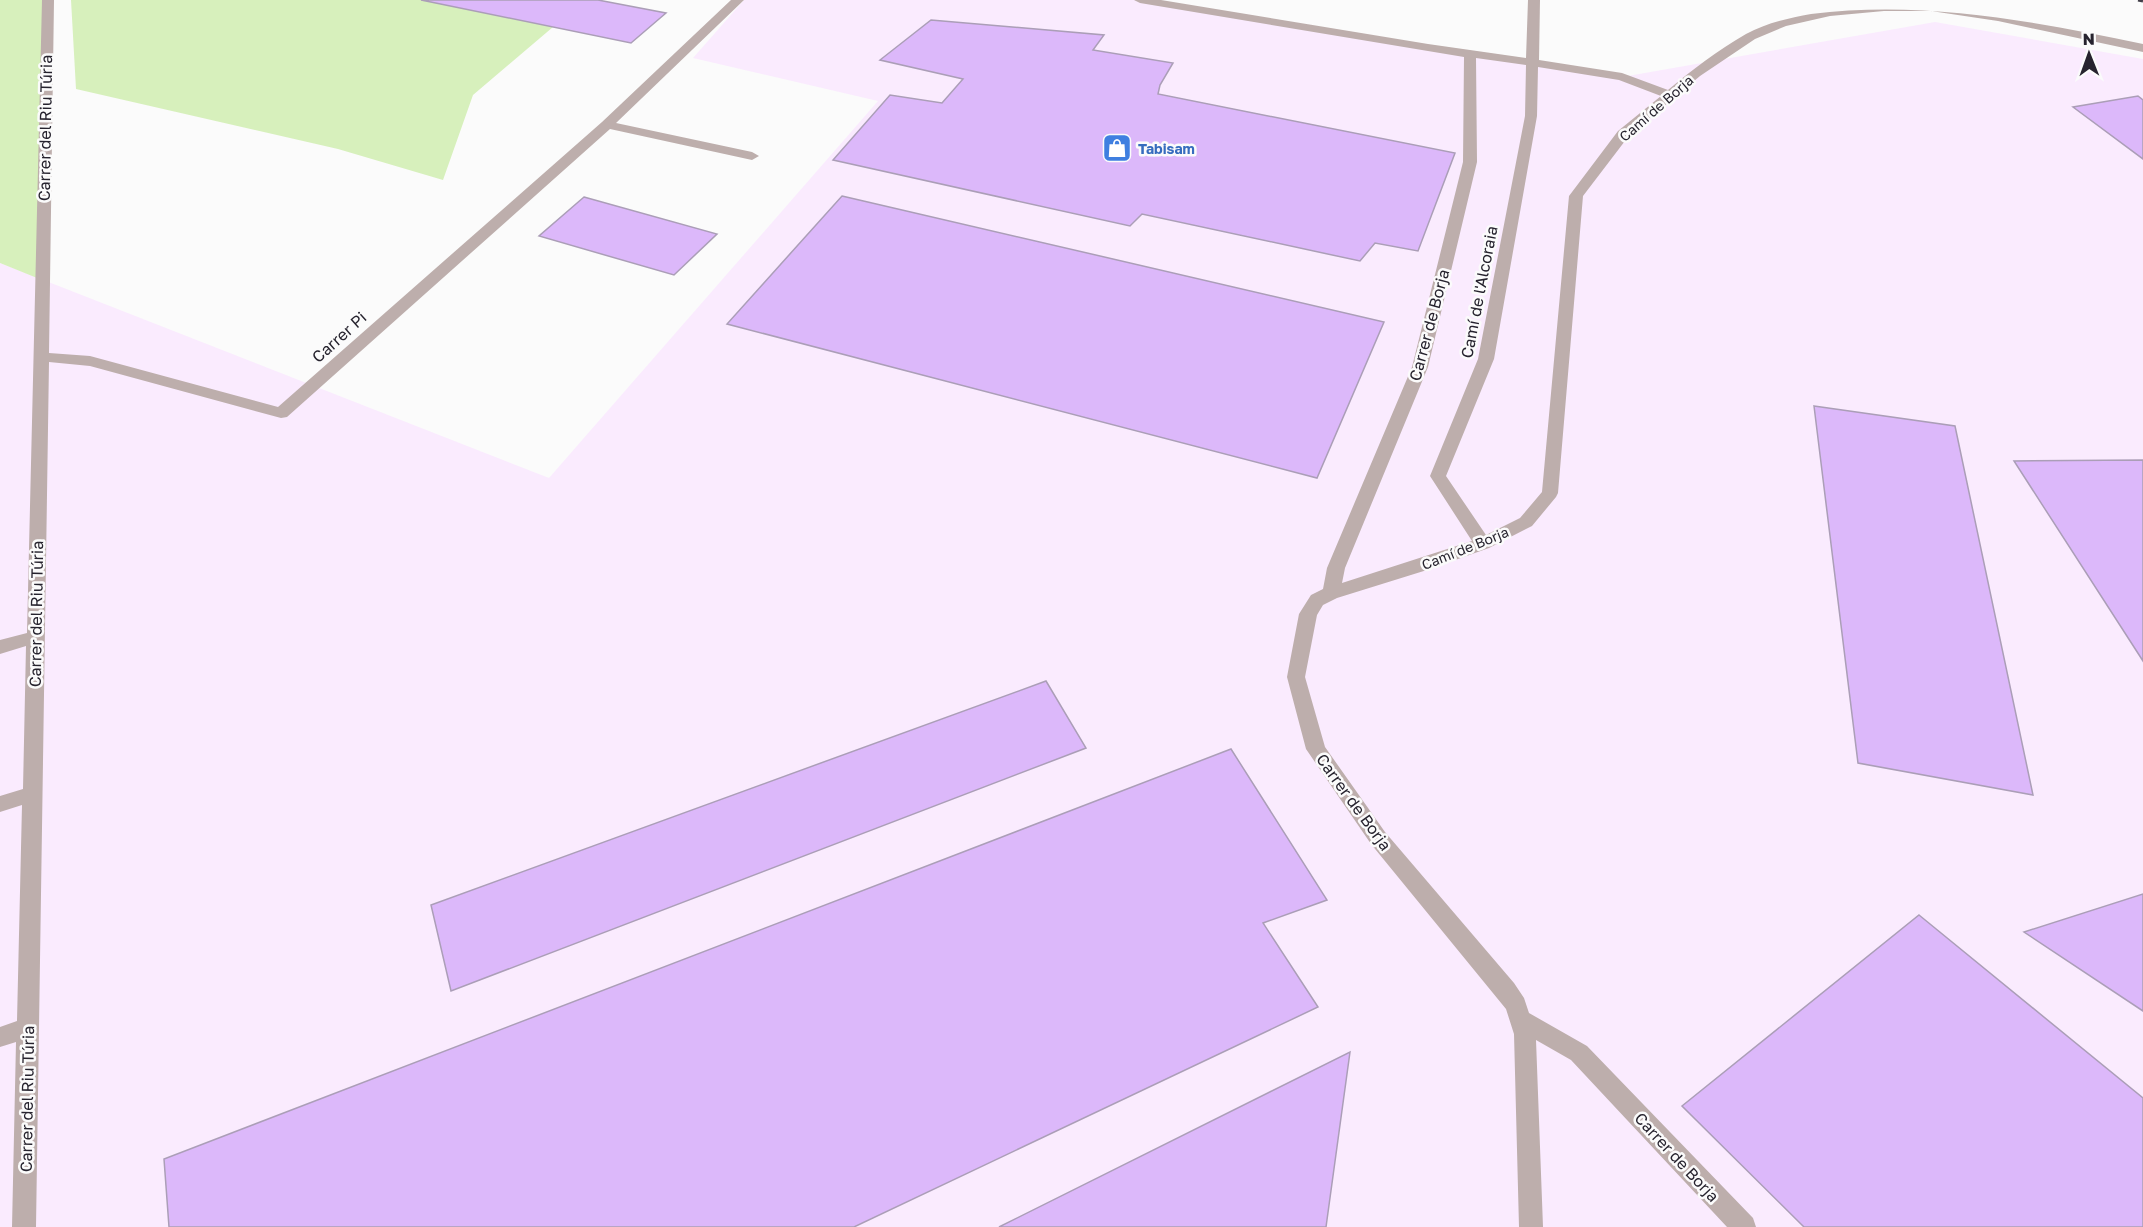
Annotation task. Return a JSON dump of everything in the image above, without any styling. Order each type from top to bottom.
[{"type":"street","name":"Carrer del Riu Túria","points":[[24,1227],[48,0]]},
{"type":"street","name":"Carrer Pi","points":[[41,357],[90,361],[282,413],[607,125],[738,0]]},
{"type":"street","points":[[1140,0],[1228,16],[1622,77],[1668,94]]},
{"type":"street","name":"Camí de l'Alcoraia","points":[[1483,544],[1438,476],[1486,359],[1530,116],[1534,0]]},
{"type":"street","name":"Camí de Borja","points":[[1331,593],[1483,544],[1526,522],[1550,493],[1576,196],[1623,134],[1668,94],[1751,36],[1783,23],[1830,13],[1884,8],[1931,8],[1998,17],[2143,48]]},
{"type":"street","name":"Carrer de Borja","points":[[1470,54],[1470,162],[1420,367],[1336,568],[1331,593],[1317,600],[1308,614],[1296,677],[1316,749],[1378,838],[1506,990],[1520,1019],[1579,1053],[1743,1227]]},
{"type":"street","points":[[607,125],[752,156]]},
{"type":"street","points":[[0,647],[35,637]]},
{"type":"street","points":[[0,804],[32,794]]},
{"type":"street","points":[[1520,1019],[1525,1034],[1527,1064],[1531,1227]]},
{"type":"street","points":[[0,1037],[28,1027]]},
{"type":"shaded area","points":[[744,0],[1140,0],[1622,77],[1935,22],[2143,59],[2143,1227],[0,1227],[0,263],[549,478],[878,101],[693,58]]},
{"type":"green space","points":[[0,0],[45,0],[42,280],[0,263]]},
{"type":"green space","points":[[71,0],[421,0],[553,27],[473,95],[443,180],[338,149],[76,89]]},
{"type":"building","points":[[421,0],[598,0],[666,13],[631,43]]},
{"type":"building","points":[[931,20],[1104,35],[1093,50],[1173,63],[1160,85],[1158,94],[1455,153],[1418,251],[1375,243],[1360,261],[1142,214],[1130,226],[833,160],[890,95],[942,103],[963,79],[880,60]]},
{"type":"building","points":[[2138,96],[2143,100],[2143,159],[2073,107]]},
{"type":"building","points":[[842,196],[1384,322],[1317,478],[727,324]]},
{"type":"building","points":[[584,197],[717,234],[674,275],[539,236]]},
{"type":"building","points":[[1814,406],[1955,426],[2033,795],[1858,763]]},
{"type":"building","points":[[2143,460],[2143,661],[2014,461]]},
{"type":"building","points":[[1046,681],[1086,748],[451,991],[431,905]]},
{"type":"building","points":[[1231,749],[1327,900],[1263,923],[1318,1007],[854,1227],[169,1227],[164,1159]]},
{"type":"building","points":[[2143,894],[2143,1011],[2024,932]]},
{"type":"building","points":[[1919,915],[2143,1098],[2143,1227],[1804,1227],[1682,1106]]},
{"type":"building","points":[[1350,1052],[1326,1227],[999,1227]]},
{"type":"railway","points":[[2138,0],[2143,1]]},
{"type":"place","name":"Tabisam","points":[[1117,148]]}]
